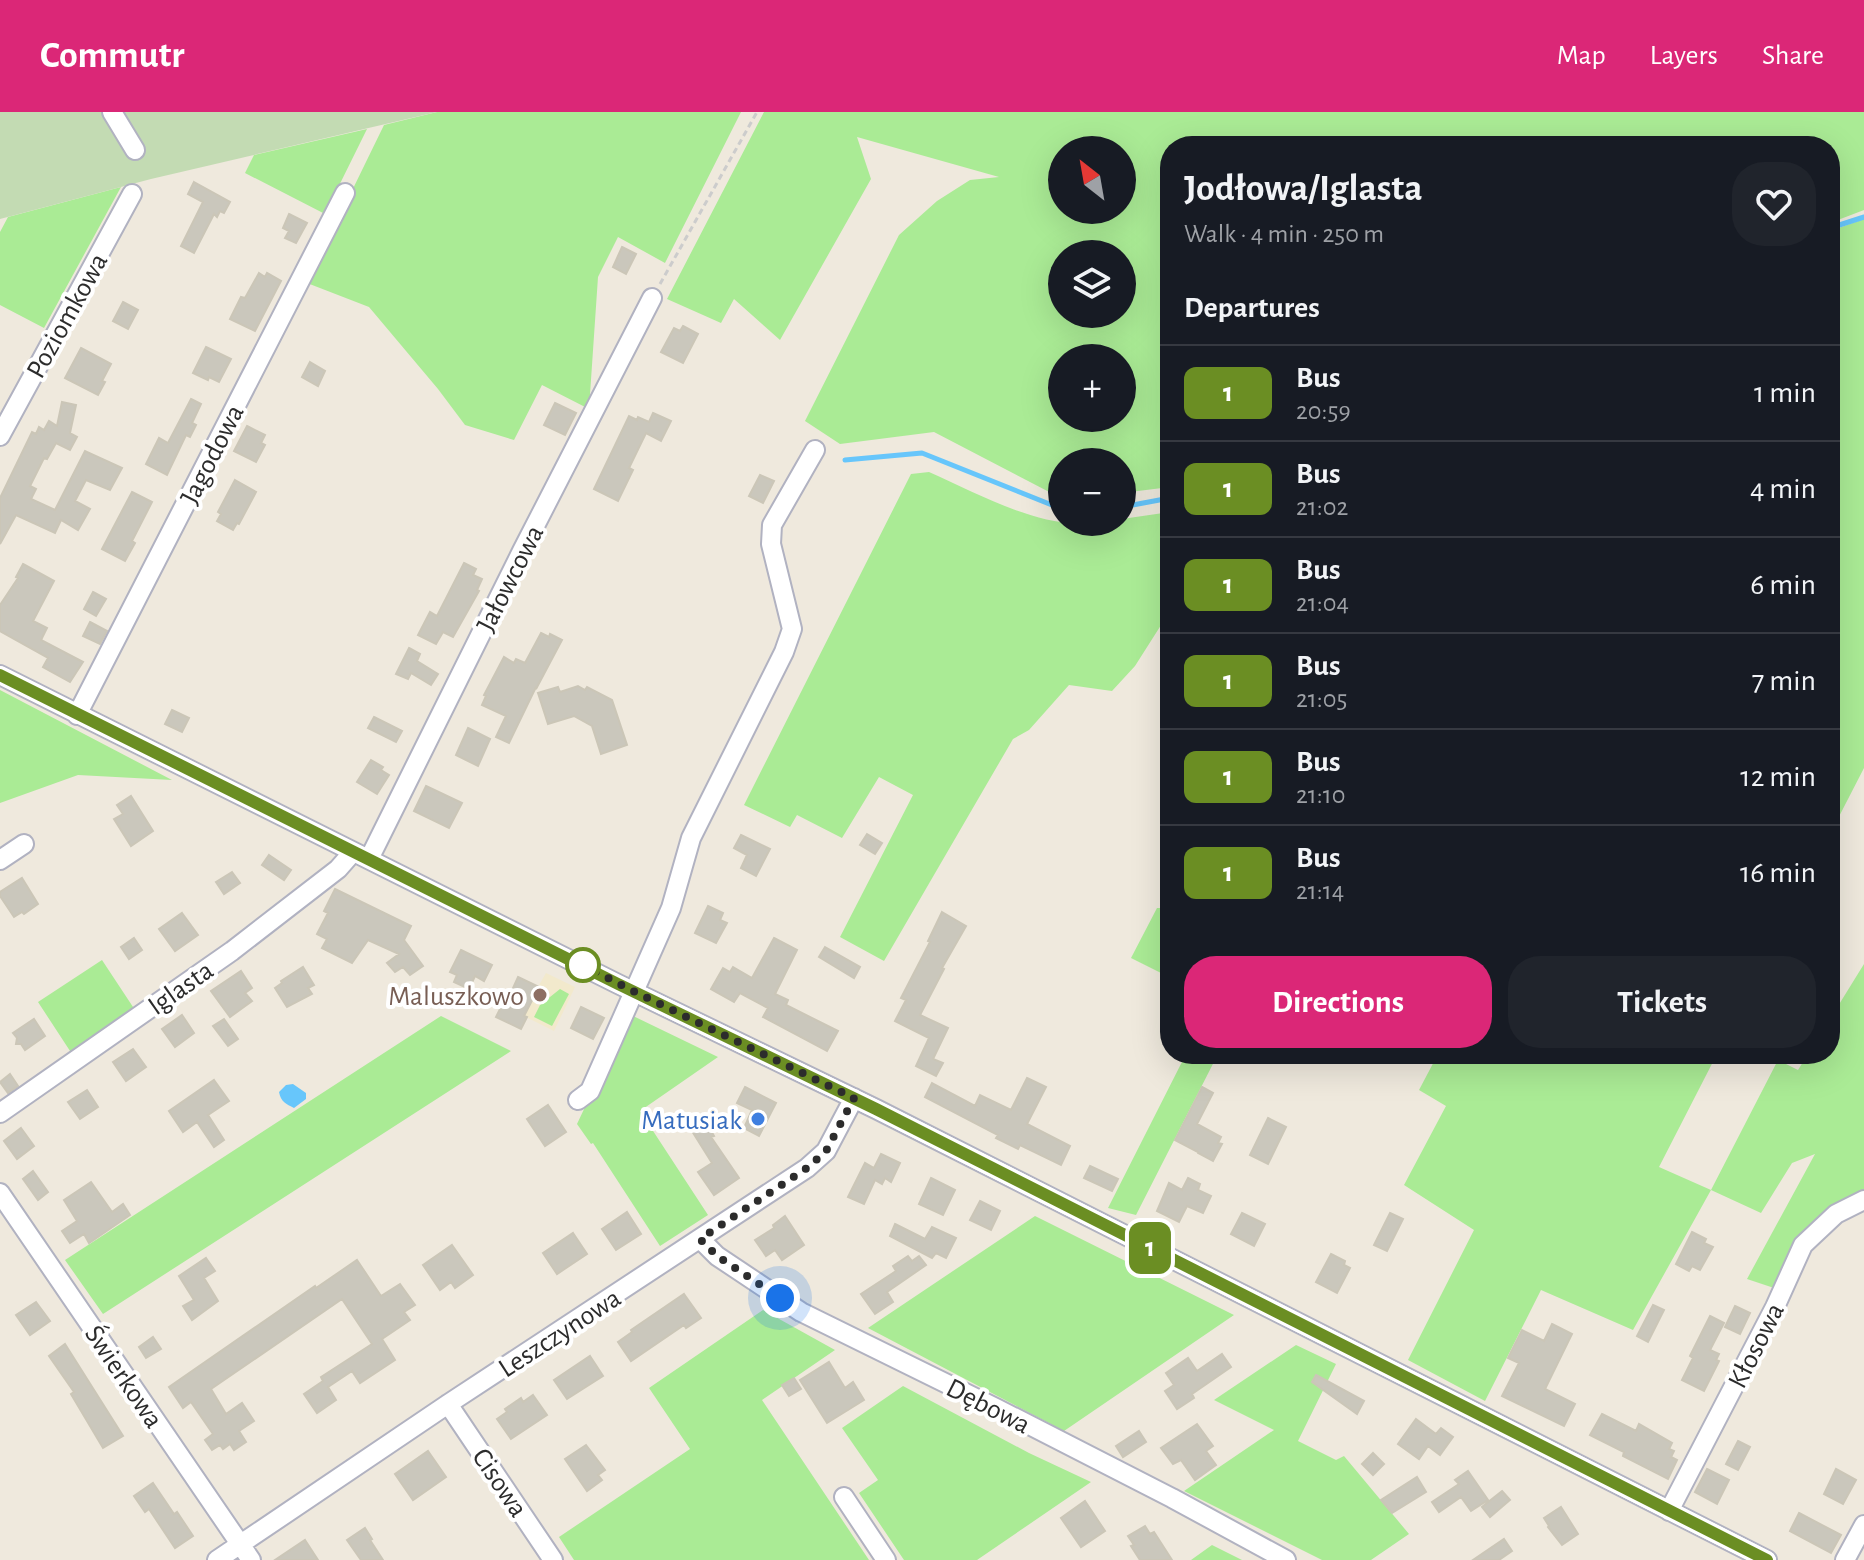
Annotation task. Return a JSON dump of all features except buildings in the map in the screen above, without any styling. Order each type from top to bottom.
[{"type":"street","points":[[112,112],[135,150]]},
{"type":"street","name":"Jagodowa","points":[[77,715],[345,193]]},
{"type":"street","name":"Poziomkowa","points":[[0,436],[132,194]]},
{"type":"street","name":"Jałowcowa","points":[[361,856],[652,298]]},
{"type":"street","points":[[578,1100],[590,1091],[671,908],[691,838],[784,652],[792,629],[771,544],[772,525],[815,450]]},
{"type":"street","points":[[0,675],[854,1098],[1767,1560]]},
{"type":"street","points":[[0,860],[24,844]]},
{"type":"street","name":"Iglasta","points":[[0,1113],[232,951],[338,869],[361,856]]},
{"type":"street","name":"Leszczynowa","points":[[217,1560],[807,1168],[826,1151],[854,1098]]},
{"type":"street","name":"Świerkowa","points":[[0,1193],[251,1560]]},
{"type":"street","name":"Kłosowa","points":[[1669,1511],[1775,1307],[1803,1245],[1836,1214],[1864,1200]]},
{"type":"street","name":"Dębowa","points":[[700,1239],[717,1256],[801,1312],[1010,1415],[1286,1560]]},
{"type":"street","name":"Cisowa","points":[[448,1404],[553,1560]]},
{"type":"street","points":[[844,1497],[886,1560]]},
{"type":"street","points":[[1845,1560],[1864,1525]]},
{"type":"path","points":[[652,298],[757,112]]},
{"type":"shaded area","name":"Maluszkowo","points":[[546,973],[575,987],[554,1031],[506,1003],[518,977],[538,987]]},
{"type":"green space","points":[[0,112],[437,112],[151,179],[0,219]]},
{"type":"green space","points":[[437,112],[741,112],[665,263],[618,237],[598,277],[589,409],[542,385],[514,440],[465,425],[369,307],[307,283],[384,125]]},
{"type":"green space","points":[[764,112],[1864,112],[1864,210],[1840,219],[1840,136],[1160,136],[1160,488],[1136,491],[1136,448],[1048,448],[1048,491],[934,432],[840,444],[805,421],[899,235],[937,201],[970,180],[999,177],[857,137],[871,179],[780,340],[734,299],[721,323],[667,299]]},
{"type":"green space","points":[[367,129],[325,214],[245,173],[254,155]]},
{"type":"green space","points":[[121,187],[44,328],[0,305],[0,232],[8,217]]},
{"type":"green space","points":[[1864,219],[1864,768],[1840,815],[1840,227]]},
{"type":"green space","points":[[929,472],[1002,505],[1048,520],[1048,536],[1136,536],[1136,517],[1160,513],[1160,627],[1135,666],[1112,691],[1069,685],[1029,730],[1013,739],[884,961],[840,937],[913,795],[879,777],[842,838],[797,815],[790,827],[744,805],[911,474]]},
{"type":"green space","points":[[0,690],[172,780],[78,775],[0,803]]},
{"type":"green space","points":[[1157,908],[1160,908],[1160,972],[1131,958]]},
{"type":"green space","points":[[102,960],[135,1010],[72,1054],[38,1002]]},
{"type":"green space","points":[[1864,964],[1864,1202],[1842,1202],[1777,1289],[1747,1279],[1815,1154],[1792,1163],[1761,1213],[1711,1190],[1776,1064],[1786,1064],[1798,1070],[1802,1064],[1840,1064],[1840,1003]]},
{"type":"green space","points":[[560,989],[569,994],[552,1026],[534,1017],[540,1005]]},
{"type":"green space","points":[[629,1014],[718,1057],[640,1111],[708,1215],[660,1246],[593,1143],[577,1124]]},
{"type":"green space","points":[[441,1016],[511,1051],[103,1314],[65,1260]]},
{"type":"green space","points":[[1181,1064],[1213,1064],[1136,1215],[1108,1208]]},
{"type":"green space","points":[[1433,1064],[1712,1064],[1659,1167],[1711,1190],[1633,1330],[1541,1290],[1485,1401],[1408,1360],[1474,1230],[1404,1185],[1446,1106],[1419,1090]]},
{"type":"green space","points":[[1035,1216],[1234,1315],[1064,1431],[868,1328]]},
{"type":"green space","points":[[763,1310],[835,1350],[762,1400],[869,1560],[574,1560],[559,1537],[690,1449],[649,1388]]},
{"type":"green space","points":[[1296,1345],[1336,1364],[1298,1441],[1336,1460],[1344,1456],[1409,1534],[1371,1560],[1322,1560],[1184,1491],[1274,1430],[1214,1400]]},
{"type":"green space","points":[[903,1386],[1091,1482],[977,1560],[904,1560],[859,1493],[878,1480],[842,1428]]},
{"type":"green space","points":[[1212,1545],[1242,1560],[1191,1560]]},
{"type":"water","points":[[293,1084],[306,1093],[306,1099],[294,1108],[286,1104],[279,1092],[286,1085]]},
{"type":"waterway","points":[[1840,225],[1864,217]]},
{"type":"waterway","points":[[845,460],[922,453],[1048,503]]},
{"type":"waterway","points":[[1136,504],[1160,500]]},
{"type":"bus line","name":"1","points":[[0,675],[618,984],[876,1109],[1767,1560]]},
{"type":"place","name":"Maluszkowo","points":[[540,995]]},
{"type":"place","name":"Matusiak","points":[[758,1119]]},
{"type":"route","points":[[583,965],[854,1098],[826,1151],[807,1168],[700,1239],[717,1256],[780,1298]]}]
